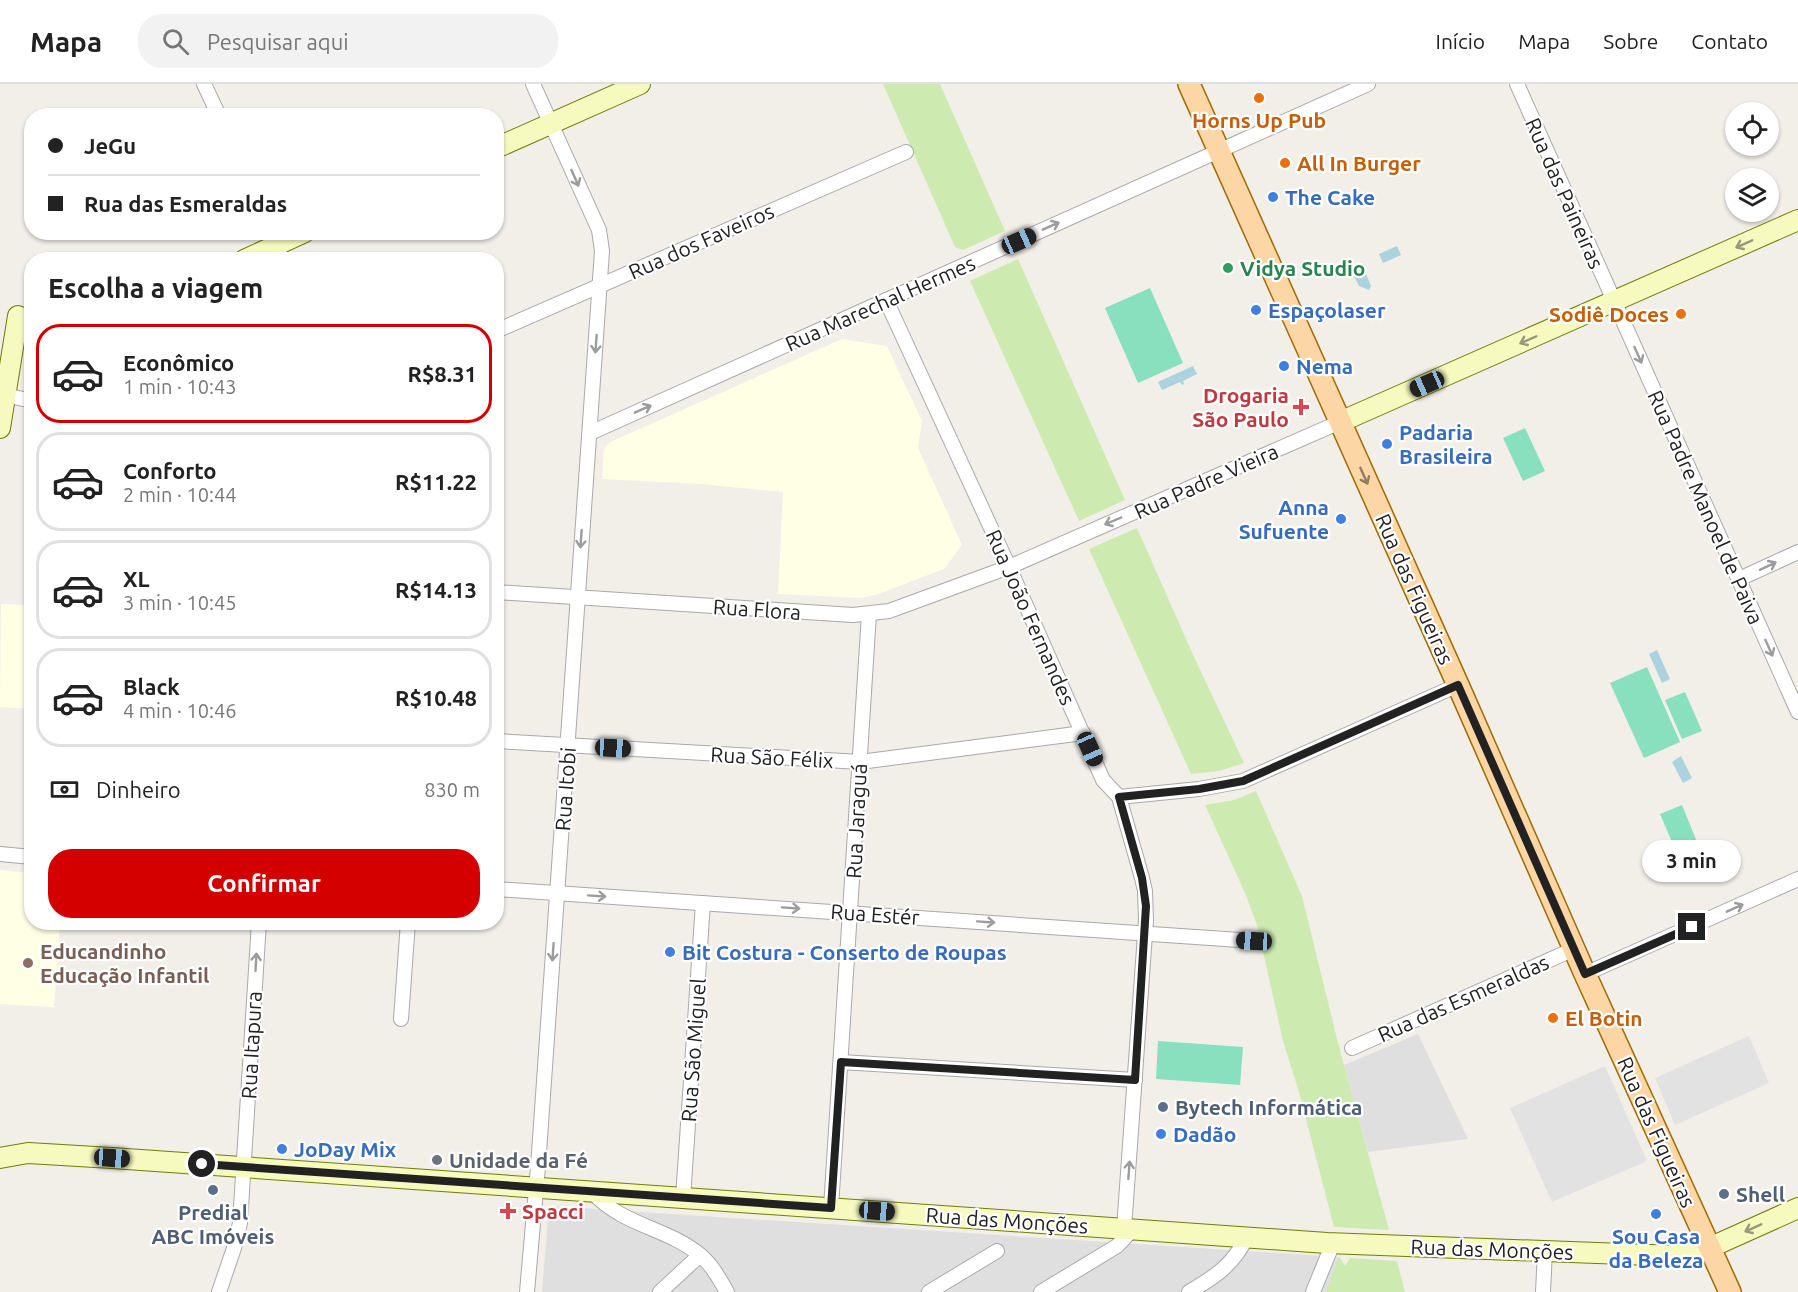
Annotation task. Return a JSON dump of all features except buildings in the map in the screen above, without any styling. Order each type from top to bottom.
[{"type":"main road","name":"Rua das Figueiras","points":[[1189,84],[1585,974],[1730,1292]]},
{"type":"street","points":[[204,84],[215,108]]},
{"type":"street","name":"Rua Itobi","points":[[527,1292],[537,1188],[602,251],[598,230],[533,84]]},
{"type":"street","points":[[504,145],[640,84]]},
{"type":"street","name":"Rua Marechal Hermes","points":[[590,433],[1368,84]]},
{"type":"street","name":"Rua das Paineiras","points":[[1516,84],[1614,302]]},
{"type":"street","name":"Rua dos Faveiros","points":[[504,328],[906,152]]},
{"type":"street","name":"Rua Padre Vieira","points":[[1009,567],[1798,220]]},
{"type":"street","points":[[263,252],[277,246]]},
{"type":"street","name":"Rua João Fernandes","points":[[886,300],[1009,567],[1103,780],[1119,797],[1145,891],[1145,934],[1135,1080],[1129,1229]]},
{"type":"street","name":"Rua Padre Manoel de Paiva","points":[[1614,302],[1798,712]]},
{"type":"street","points":[[0,428],[17,315]]},
{"type":"street","points":[[5,395],[24,399]]},
{"type":"street","points":[[1739,579],[1798,552]]},
{"type":"street","name":"Rua Flora","points":[[504,593],[853,615],[889,611],[1009,567]]},
{"type":"street","name":"Rua Jaraguá","points":[[831,1208],[869,614]]},
{"type":"street","points":[[1119,797],[1199,789],[1243,781],[1458,685]]},
{"type":"street","name":"Rua São Félix","points":[[504,741],[860,762],[1083,733]]},
{"type":"street","points":[[0,854],[24,856]]},
{"type":"street","points":[[1585,974],[1798,879]]},
{"type":"street","name":"Rua Estér","points":[[504,890],[1254,941]]},
{"type":"street","name":"Rua São Miguel","points":[[683,1198],[703,903]]},
{"type":"street","name":"Rua Itapura","points":[[219,1292],[240,1223],[259,930]]},
{"type":"street","points":[[401,1019],[407,930]]},
{"type":"street","name":"Rua das Esmeraldas","points":[[1352,1048],[1574,949]]},
{"type":"street","points":[[841,1062],[1135,1080]]},
{"type":"street","name":"Rua das Monções","points":[[0,1148],[28,1153],[1333,1243],[1677,1256],[1709,1248],[1798,1208]]},
{"type":"street","name":"Rua das Monções","points":[[0,1158],[28,1153]]},
{"type":"street","points":[[592,1191],[615,1212],[700,1255],[713,1268],[727,1292]]},
{"type":"street","points":[[1041,1292],[1117,1246],[1129,1229]]},
{"type":"street","points":[[1189,1292],[1219,1274],[1229,1265],[1239,1253],[1247,1237]]},
{"type":"street","points":[[1313,1292],[1333,1243]]},
{"type":"street","points":[[929,1292],[997,1251]]},
{"type":"street","points":[[1543,1292],[1545,1251]]},
{"type":"street","points":[[660,1292],[700,1255]]},
{"type":"shaded area","points":[[842,339],[887,346],[922,421],[918,448],[962,545],[944,569],[862,598],[778,594],[783,492],[700,484],[602,479],[604,449],[608,443]]},
{"type":"shaded area","points":[[1,604],[24,605],[24,709],[0,707]]},
{"type":"shaded area","name":"Educandinho Educação Infantil","points":[[0,870],[24,872],[24,930],[60,930],[54,1007],[0,1004]]},
{"type":"shaded area","points":[[1418,1034],[1468,1139],[1368,1152],[1344,1065]]},
{"type":"shaded area","points":[[1749,1036],[1769,1083],[1675,1125],[1655,1078]]},
{"type":"shaded area","points":[[1605,1066],[1647,1161],[1552,1202],[1510,1108]]},
{"type":"shaded area","points":[[549,1206],[1339,1257],[1345,1266],[1352,1292],[542,1292]]},
{"type":"green space","points":[[883,84],[940,84],[1005,231],[963,250],[955,247]]},
{"type":"green space","points":[[1018,259],[1125,500],[1079,521],[970,281]]},
{"type":"green space","points":[[1150,288],[1183,363],[1138,383],[1105,308]]},
{"type":"green space","points":[[1525,428],[1545,471],[1523,481],[1503,438]]},
{"type":"green space","points":[[1137,528],[1244,763],[1219,771],[1191,774],[1089,549]]},
{"type":"green space","points":[[1647,667],[1680,742],[1644,758],[1610,683]]},
{"type":"green space","points":[[1685,692],[1702,731],[1682,739],[1665,700]]},
{"type":"green space","points":[[1256,791],[1302,896],[1337,1039],[1389,1230],[1334,1227],[1299,1092],[1283,1041],[1257,925],[1205,805],[1234,800]]},
{"type":"green space","points":[[1682,805],[1699,847],[1678,856],[1660,814]]},
{"type":"green space","points":[[1158,1041],[1243,1047],[1240,1085],[1156,1079]]},
{"type":"green space","points":[[1339,1257],[1345,1266],[1350,1258],[1397,1261],[1405,1292],[1326,1292]]},
{"type":"water","points":[[1397,246],[1401,255],[1383,263],[1379,254]]},
{"type":"water","points":[[1355,267],[1365,271],[1371,286],[1369,290],[1359,286],[1355,278],[1347,275],[1351,268]]},
{"type":"water","points":[[1193,366],[1197,374],[1183,381],[1182,385],[1180,382],[1162,390],[1158,382]]},
{"type":"water","points":[[1657,650],[1670,679],[1662,683],[1649,654]]},
{"type":"water","points":[[1681,756],[1692,778],[1683,783],[1672,762]]},
{"type":"place","name":"Horns Up Pub","points":[[1259,98]]},
{"type":"place","name":"All In Burger","points":[[1285,163]]},
{"type":"place","name":"The Cake","points":[[1273,197]]},
{"type":"place","name":"Vidya Studio","points":[[1228,268]]},
{"type":"place","name":"Espaçolaser","points":[[1256,310]]},
{"type":"place","name":"Sodiê Doces","points":[[1681,314]]},
{"type":"place","name":"Nema","points":[[1284,366]]},
{"type":"place","name":"Drogaria São Paulo","points":[[1301,407]]},
{"type":"place","name":"Padaria Brasileira","points":[[1387,444]]},
{"type":"place","name":"Anna Sufuente","points":[[1341,519]]},
{"type":"place","name":"Bit Costura - Conserto de Roupas","points":[[670,952]]},
{"type":"place","name":"Educandinho Educação Infantil","points":[[28,963]]},
{"type":"place","name":"El Botin","points":[[1553,1018]]},
{"type":"place","name":"Bytech Informática","points":[[1163,1107]]},
{"type":"place","name":"Dadão","points":[[1161,1134]]},
{"type":"place","name":"JoDay Mix","points":[[282,1149]]},
{"type":"place","name":"Unidade da Fé","points":[[437,1160]]},
{"type":"place","name":"Predial ABC Imóveis","points":[[213,1190]]},
{"type":"place","name":"Shell","points":[[1724,1194]]},
{"type":"place","name":"Spacci","points":[[508,1211]]},
{"type":"place","name":"Sou Casa da Beleza","points":[[1656,1214]]},
{"type":"route","points":[[202,1164],[831,1208],[841,1062],[1135,1080],[1146,906],[1142,878],[1119,797],[1199,789],[1243,781],[1458,685],[1585,974],[1692,927]]}]
